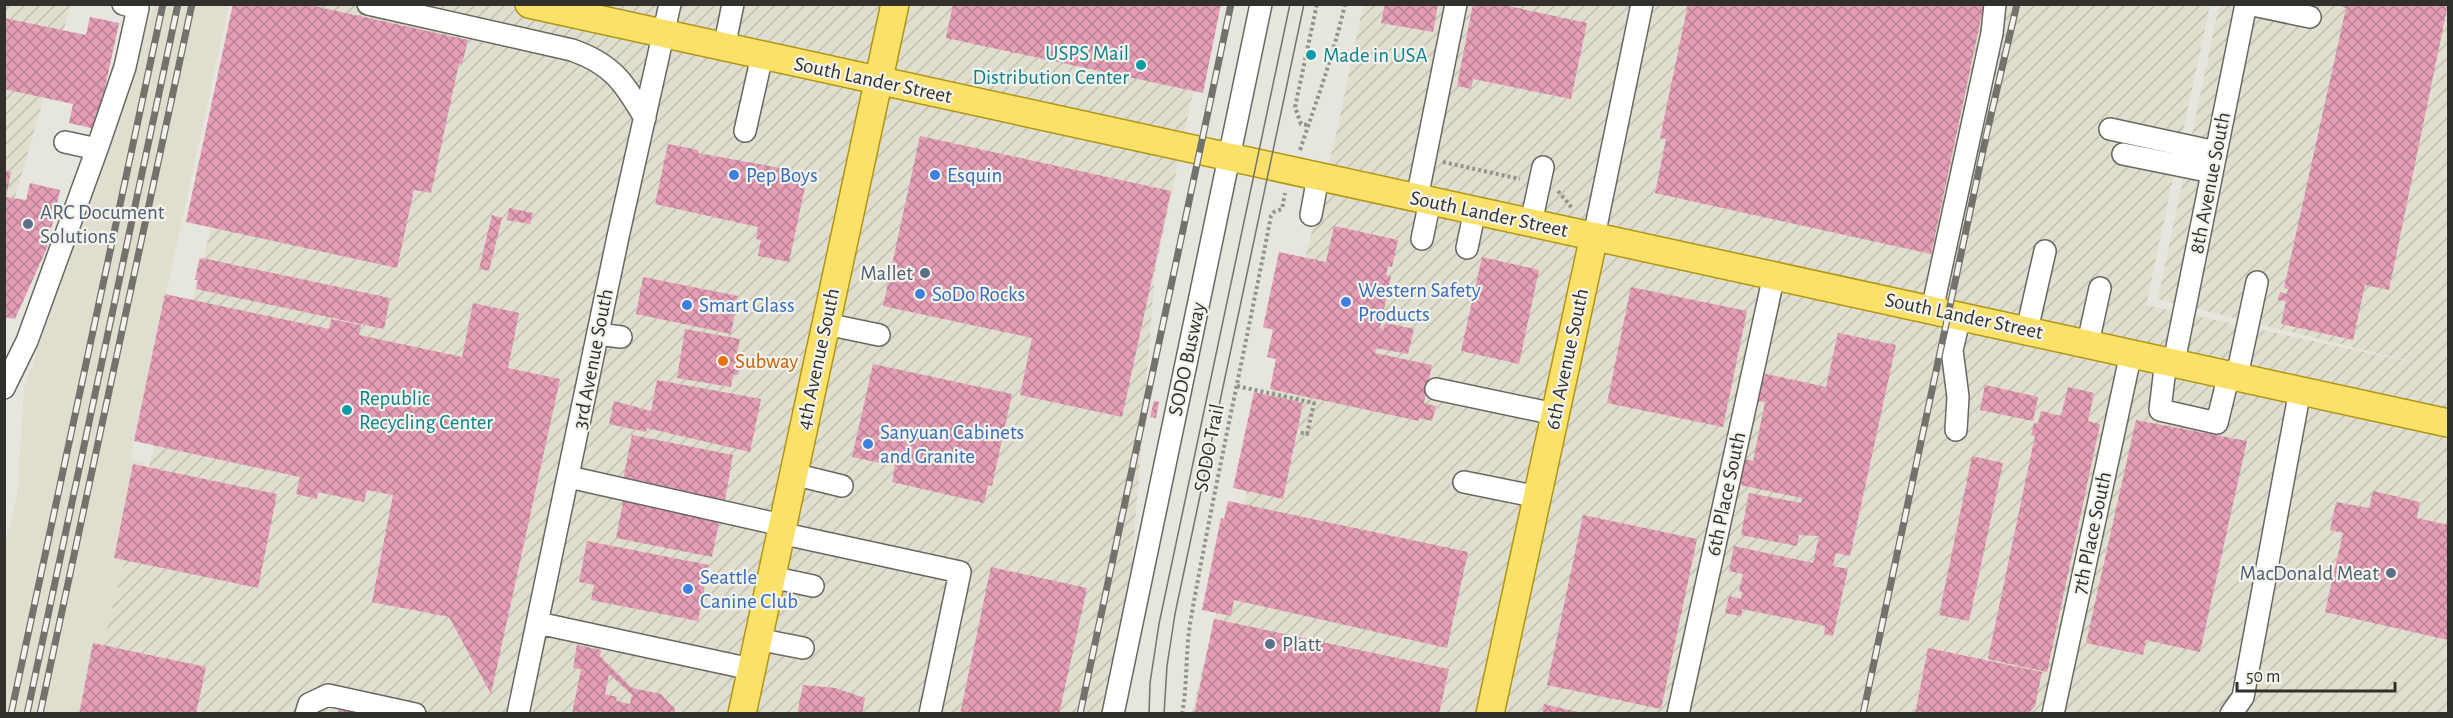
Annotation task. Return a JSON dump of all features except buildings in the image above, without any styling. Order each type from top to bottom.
[{"type":"main road","name":"South Lander Street","points":[[529,4],[2448,423]]},
{"type":"main road","name":"4th Avenue South","points":[[742,714],[895,4]]},
{"type":"main road","name":"6th Avenue South","points":[[1490,714],[1594,236]]},
{"type":"street","points":[[4,388],[13,351],[97,149],[125,67],[138,8],[123,4]]},
{"type":"street","points":[[368,4],[572,50],[596,59],[628,88],[645,118]]},
{"type":"street","name":"3rd Avenue South","points":[[518,714],[670,4]]},
{"type":"street","points":[[724,48],[733,4]]},
{"type":"street","name":"SODO Busway","points":[[1113,714],[1261,4]]},
{"type":"street","points":[[1422,239],[1425,159],[1456,4]]},
{"type":"street","name":"6th Avenue South","points":[[1594,236],[1642,4]]},
{"type":"street","points":[[1932,310],[1992,33],[1995,4]]},
{"type":"street","points":[[2247,4],[2310,17]]},
{"type":"street","name":"8th Avenue South","points":[[2233,375],[2217,423],[2160,410],[2247,4]]},
{"type":"street","points":[[745,131],[762,56]]},
{"type":"street","points":[[2110,129],[2214,162]]},
{"type":"street","points":[[64,142],[97,149]]},
{"type":"street","points":[[2123,154],[2214,162]]},
{"type":"street","points":[[1531,223],[1541,175]]},
{"type":"street","points":[[1311,215],[1318,177]]},
{"type":"street","points":[[1467,248],[1475,210]]},
{"type":"street","points":[[2027,330],[2045,251]]},
{"type":"street","name":"6th Place South","points":[[1678,714],[1774,275]]},
{"type":"street","points":[[2233,375],[2257,282]]},
{"type":"street","points":[[2088,343],[2100,288]]},
{"type":"street","points":[[1956,430],[1958,398],[1952,350],[1960,316]]},
{"type":"street","points":[[826,324],[879,335]]},
{"type":"street","points":[[598,334],[621,337]]},
{"type":"street","name":"7th Place South","points":[[2053,714],[2131,352]]},
{"type":"street","points":[[1436,389],[1556,414]]},
{"type":"street","points":[[2230,714],[2243,698],[2300,390]]},
{"type":"street","points":[[793,474],[842,486]]},
{"type":"street","points":[[569,477],[960,572],[930,714]]},
{"type":"street","points":[[1464,482],[1538,497]]},
{"type":"street","points":[[771,577],[813,586]]},
{"type":"street","points":[[538,622],[752,669]]},
{"type":"street","points":[[758,639],[803,648]]},
{"type":"street","points":[[306,714],[309,704],[328,695],[415,714]]},
{"type":"path","points":[[1306,125],[1301,124],[1295,107],[1317,4]]},
{"type":"path","points":[[1304,138],[1306,125],[1334,56],[1345,4]]},
{"type":"path","points":[[1290,95],[1297,97]]},
{"type":"path","points":[[1425,159],[1541,175]]},
{"type":"path","name":"SODO Trail","points":[[1182,714],[1186,692],[1190,621],[1271,216],[1282,209],[1284,196]]},
{"type":"path","points":[[1237,386],[1314,403],[1307,434],[1298,432]]},
{"type":"shaded area","points":[[5,5],[71,5],[5,231]]},
{"type":"shaded area","points":[[154,5],[229,5],[134,441],[131,459],[144,462],[97,713],[5,714],[5,544],[17,495],[24,389]]},
{"type":"shaded area","points":[[269,5],[1211,5],[1155,273],[1120,713],[89,714],[92,686]]},
{"type":"shaded area","points":[[1363,5],[2210,5],[2146,305],[2420,364],[2158,299],[2219,5],[2448,5],[2448,713],[1191,714],[1337,131]]},
{"type":"tram line","points":[[1149,714],[1150,683],[1159,624],[1290,4]]},
{"type":"tram line","points":[[1164,714],[1167,666],[1175,614],[1304,4]]},
{"type":"railway","points":[[11,714],[163,4]]},
{"type":"railway","points":[[27,714],[178,4]]},
{"type":"railway","points":[[40,714],[192,4]]},
{"type":"railway","points":[[1080,714],[1231,4]]},
{"type":"railway","points":[[1863,714],[1987,132],[2017,4]]},
{"type":"place","name":"Made in USA","points":[[1311,55]]},
{"type":"place","name":"USPS Mail Distribution Center","points":[[1141,65]]},
{"type":"place","name":"Pep Boys","points":[[734,175]]},
{"type":"place","name":"Esquin","points":[[935,175]]},
{"type":"place","name":"ARC Document Solutions","points":[[28,224]]},
{"type":"place","name":"Mallet","points":[[925,273]]},
{"type":"place","name":"SoDo Rocks","points":[[920,294]]},
{"type":"place","name":"Western Safety Products","points":[[1346,302]]},
{"type":"place","name":"Smart Glass","points":[[687,305]]},
{"type":"place","name":"Subway","points":[[723,361]]},
{"type":"place","name":"Republic Recycling Center","points":[[347,410]]},
{"type":"place","name":"Sanyuan Cabinets and Granite","points":[[868,444]]},
{"type":"place","name":"MacDonald Meat","points":[[2391,573]]},
{"type":"place","name":"Seattle Canine Club","points":[[688,589]]},
{"type":"place","name":"Platt","points":[[1270,644]]}]
